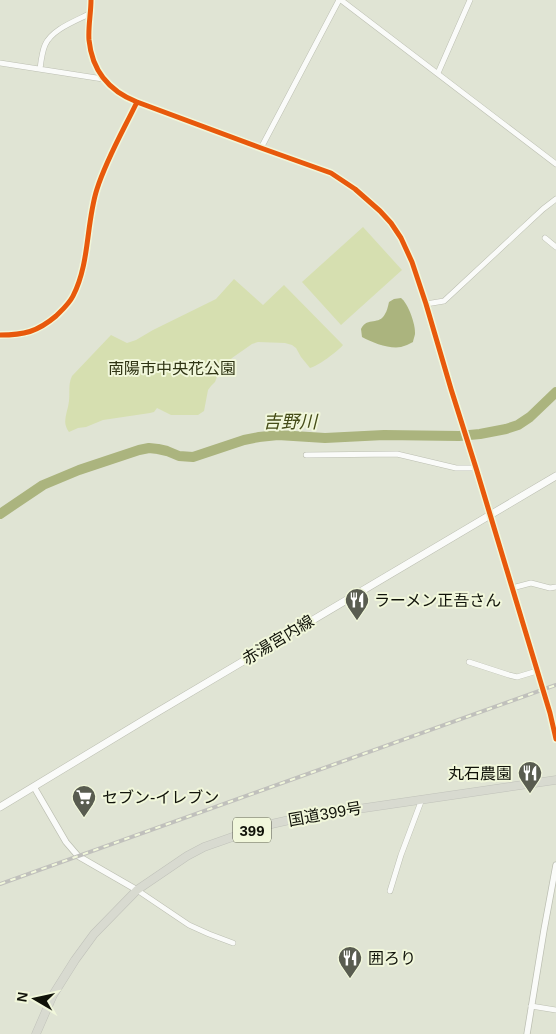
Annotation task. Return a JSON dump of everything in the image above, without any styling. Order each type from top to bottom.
[{"type":"highway","name":"国道399号","points":[[36,1034],[53,995],[94,934],[137,890],[187,856],[204,847],[267,825],[303,816],[556,780]]},
{"type":"main road","name":"赤湯宮内線","points":[[0,807],[489,514],[556,476]]},
{"type":"street","points":[[90,0],[89,39],[94,61],[103,79],[124,97],[331,173],[355,189],[380,211],[400,238],[412,262],[426,304],[538,672],[556,739]]},
{"type":"street","points":[[261,148],[340,0],[556,164]]},
{"type":"street","points":[[438,74],[470,0]]},
{"type":"street","points":[[40,69],[44,46],[54,32],[91,13]]},
{"type":"street","points":[[0,63],[103,79]]},
{"type":"street","points":[[0,335],[33,331],[55,317],[73,297],[81,276],[91,213],[97,190],[110,156],[137,102]]},
{"type":"street","points":[[426,304],[444,301],[556,199]]},
{"type":"street","points":[[545,238],[556,247]]},
{"type":"street","points":[[306,455],[397,454],[456,468],[476,468]]},
{"type":"street","points":[[512,588],[531,583],[550,588],[556,587]]},
{"type":"street","points":[[469,662],[508,676],[517,677],[538,672]]},
{"type":"street","points":[[34,787],[66,842],[78,856],[137,890],[189,925],[233,943]]},
{"type":"street","points":[[390,891],[422,799]]},
{"type":"street","points":[[527,1034],[556,865]]},
{"type":"street","points":[[531,1006],[556,1010]]},
{"type":"green space","points":[[363,227],[402,270],[341,325],[302,282]]},
{"type":"green space","name":"南陽市中央花公園","points":[[234,279],[263,305],[284,285],[343,345],[318,365],[310,368],[292,345],[258,342],[232,358],[219,372],[215,382],[208,390],[204,411],[198,415],[171,415],[157,408],[154,412],[103,420],[69,432],[65,421],[72,376],[111,335],[127,343],[136,340],[216,299]]},
{"type":"shaded area","points":[[401,298],[409,309],[413,320],[415,334],[413,342],[401,347],[391,347],[362,337],[361,329],[364,325],[383,318],[389,302]]},
{"type":"waterway","name":"吉野川","points":[[0,514],[43,485],[79,470],[139,450],[158,449],[179,456],[193,457],[244,440],[278,435],[325,438],[480,434],[518,425],[530,417],[556,392]]},
{"type":"railway","points":[[0,884],[556,685]]},
{"type":"cycle path","points":[[91,0],[89,35],[91,51],[98,70],[118,92],[137,102],[331,173],[355,189],[380,211],[401,238],[412,262],[426,304],[550,713],[556,739]]},
{"type":"cycle path","points":[[0,335],[30,332],[43,326],[56,316],[71,299],[82,270],[97,189],[110,155],[137,102]]},
{"type":"place","name":"ラーメン正吾さん","points":[[357,621]]},
{"type":"place","name":"丸石農園","points":[[530,794]]},
{"type":"place","name":"セブン-イレブン","points":[[84,818]]},
{"type":"place","name":"囲ろり","points":[[350,979]]}]
